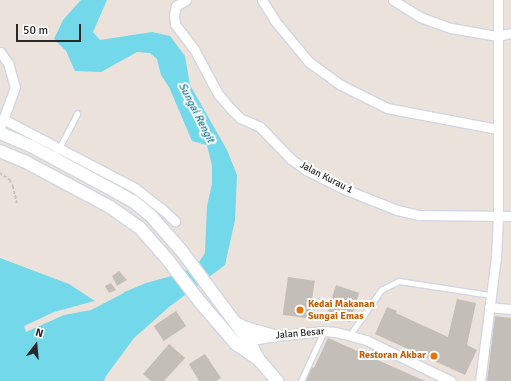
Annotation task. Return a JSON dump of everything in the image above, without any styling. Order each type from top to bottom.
[{"type":"main road","points":[[0,133],[31,146],[57,154],[134,202],[151,216],[181,250],[212,294],[248,340],[259,360],[277,381]]},
{"type":"main road","points":[[0,151],[24,161],[125,216],[140,228],[236,344],[259,360]]},
{"type":"main road","points":[[233,322],[246,328],[274,336]]},
{"type":"street","name":"Jalan Kurau 1","points":[[186,0],[176,6],[174,15],[175,24],[194,49],[218,94],[240,118],[260,127],[291,159],[306,170],[344,189],[404,212],[418,215],[498,217]]},
{"type":"street","points":[[262,0],[275,21],[309,62],[341,85],[387,108],[497,129]]},
{"type":"street","points":[[393,0],[420,17],[445,26],[497,36],[511,33]]},
{"type":"street","points":[[480,381],[491,295],[498,217],[498,0]]},
{"type":"street","points":[[0,52],[8,64],[15,87],[2,124],[57,154],[135,188],[175,221]]},
{"type":"street","points":[[498,217],[511,216]]},
{"type":"street","points":[[489,307],[511,309]]},
{"type":"street","name":"Jalan Besar","points":[[236,344],[248,340],[274,336],[324,331],[350,335],[366,340],[451,381]]},
{"type":"lane","points":[[57,154],[78,114]]},
{"type":"lane","points":[[350,335],[381,290],[398,281],[491,295]]},
{"type":"lane","points":[[301,381],[324,331]]},
{"type":"path","points":[[0,173],[10,180],[13,186],[16,204]]},
{"type":"water","name":"Sungai Rengit","points":[[81,0],[107,0],[93,32],[100,40],[152,32],[170,36],[185,56],[190,85],[227,150],[237,175],[235,220],[225,265],[169,307],[134,338],[106,376],[104,381],[0,381],[0,258],[69,284],[98,303],[146,283],[179,274],[197,265],[205,253],[207,206],[212,184],[212,166],[207,145],[192,141],[169,87],[161,75],[157,59],[150,53],[137,52],[101,72],[75,71],[66,51],[54,39],[63,20]]},
{"type":"pier","points":[[122,290],[124,293],[91,310],[64,315],[26,332],[24,326],[54,312],[98,300]]},
{"type":"building","points":[[119,271],[127,280],[117,286],[112,276]]},
{"type":"building","points":[[288,277],[315,281],[309,318],[283,315]]},
{"type":"building","points":[[111,283],[116,290],[109,293],[105,286]]},
{"type":"building","points":[[336,285],[359,293],[350,322],[338,318],[337,320],[326,317]]},
{"type":"building","points":[[457,299],[476,303],[467,345],[477,350],[465,375],[375,334],[387,307],[397,311],[396,313],[448,337]]},
{"type":"building","points":[[176,311],[186,326],[164,341],[154,326]]},
{"type":"building","points":[[495,316],[511,318],[511,381],[487,381]]},
{"type":"building","points":[[328,338],[425,381],[305,381],[311,367],[314,368]]},
{"type":"building","points":[[169,344],[185,358],[164,381],[151,381],[143,374]]},
{"type":"building","points":[[205,354],[221,378],[216,381],[199,381],[189,364]]},
{"type":"place","name":"Kedai Makanan Sungai Emas","points":[[300,310]]},
{"type":"place","name":"Restoran Akbar","points":[[434,356]]}]
